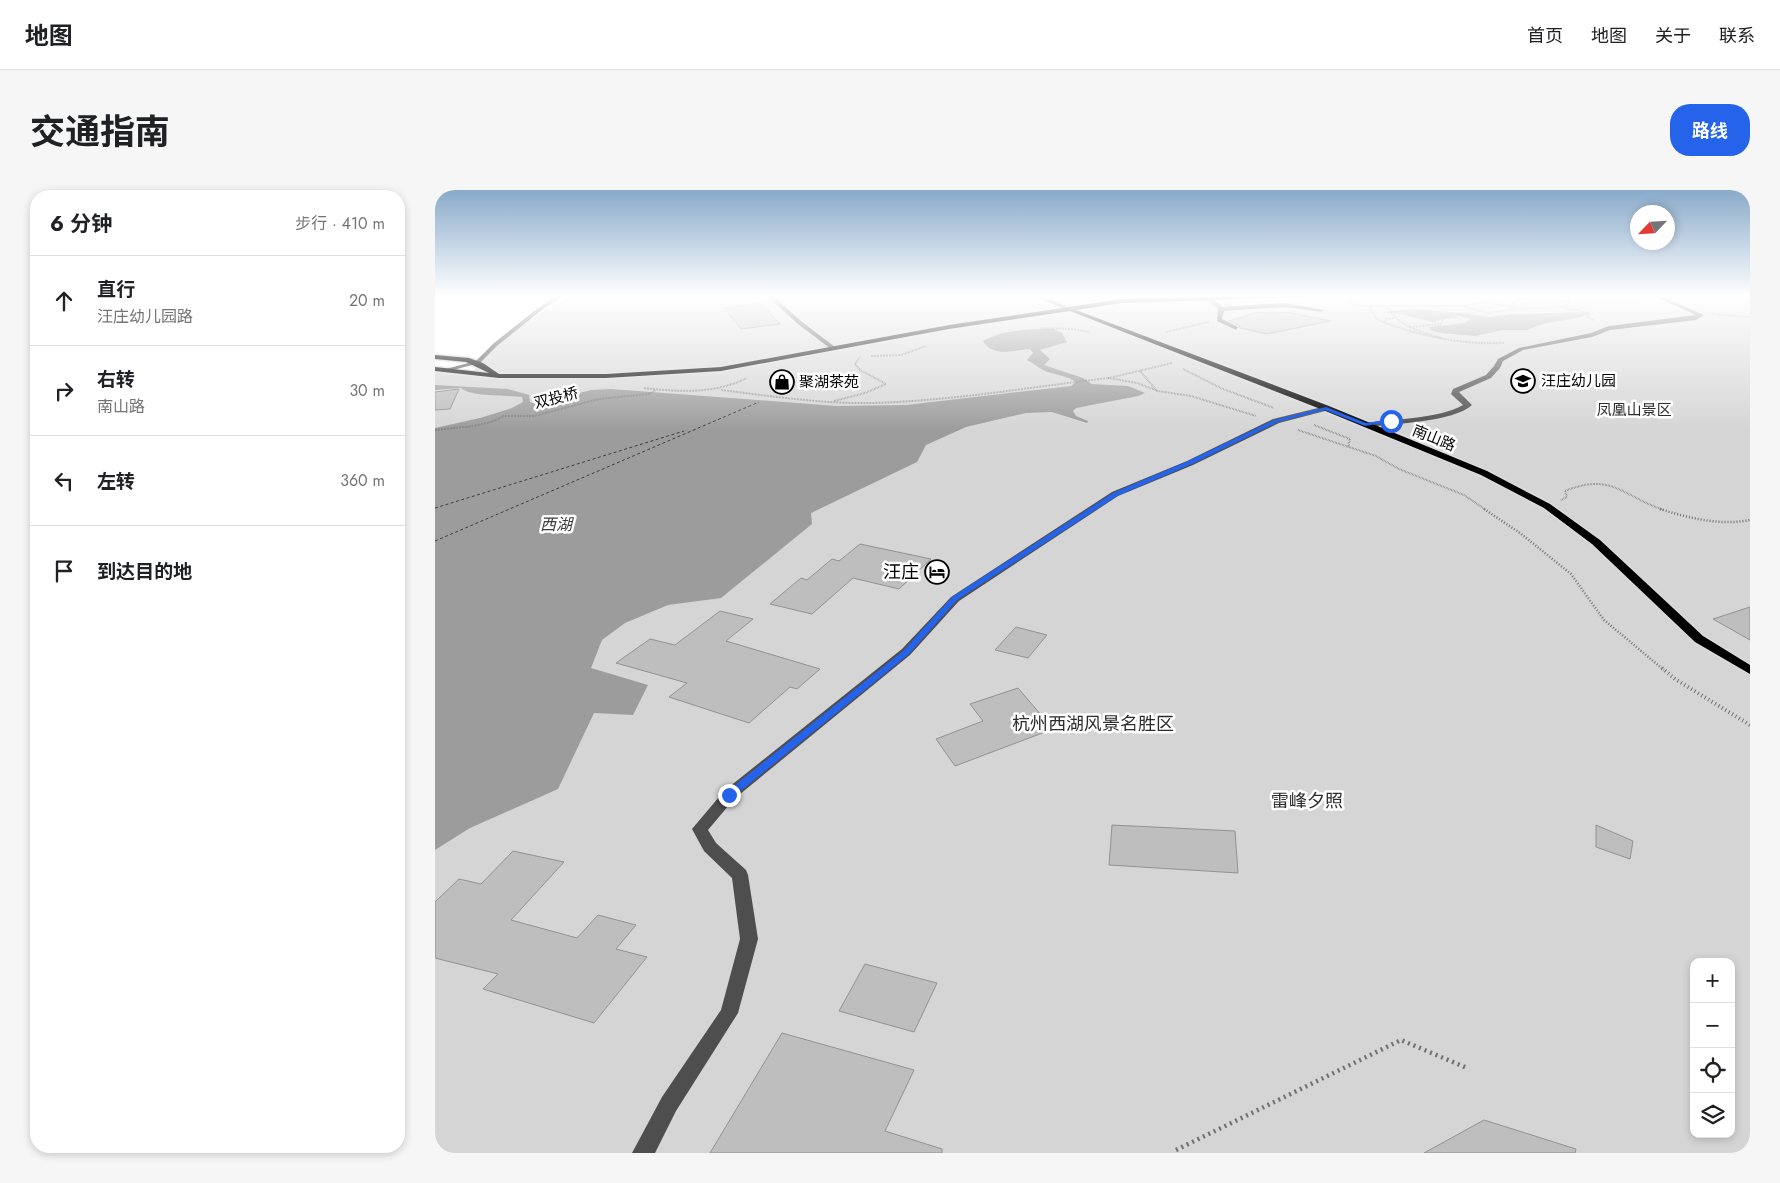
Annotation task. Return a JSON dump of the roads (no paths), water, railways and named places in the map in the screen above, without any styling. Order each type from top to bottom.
[{"type":"main road","name":"南山路","points":[[435,369],[499,376],[606,376],[721,369],[878,340]]},
{"type":"main road","name":"南山路","points":[[1150,340],[1326,408],[1484,473],[1531,497],[1547,506],[1596,542],[1699,638],[1750,670]]},
{"type":"main road","points":[[435,357],[466,359],[478,362],[499,376]]},
{"type":"street","points":[[445,370],[478,362],[501,340]]},
{"type":"street","points":[[822,340],[833,348]]},
{"type":"street","points":[[1365,425],[1464,409],[1468,405],[1457,398],[1456,391],[1488,377],[1498,368],[1501,360],[1521,349],[1565,340]]},
{"type":"street","points":[[643,1153],[669,1104],[729,1013],[749,939],[740,874],[711,847],[700,830],[729,795],[906,652],[955,599],[1115,494],[1190,462],[1276,421],[1326,408]]},
{"type":"water","name":"西湖","points":[[1066,340],[1067,342],[1040,350],[1050,359],[1044,365],[1083,378],[1092,384],[1128,386],[1145,393],[1076,408],[1073,411],[1076,416],[1088,421],[1087,423],[1052,412],[1026,413],[966,427],[926,445],[917,462],[811,513],[812,524],[721,598],[668,605],[625,623],[602,640],[591,668],[648,685],[633,715],[594,713],[558,789],[470,828],[435,850],[435,428],[480,418],[512,408],[523,402],[522,397],[472,393],[461,388],[435,390],[435,385],[508,389],[529,395],[530,402],[536,404],[591,390],[611,389],[837,406],[906,405],[1071,386],[1076,382],[1045,371],[1027,360],[1033,353],[1030,349],[1004,352],[992,350],[983,341]]},
{"type":"place","name":"汪庄幼儿园","points":[[1523,381]]},
{"type":"place","name":"聚湖茶苑","points":[[782,382]]},
{"type":"place","name":"汪庄","points":[[937,572]]},
{"type":"park label","name":"凤凰山景区","points":[[1634,410]]},
{"type":"park label","name":"杭州西湖风景名胜区","points":[[1093,724]]},
{"type":"park label","name":"雷峰夕照","points":[[1307,801]]}]
